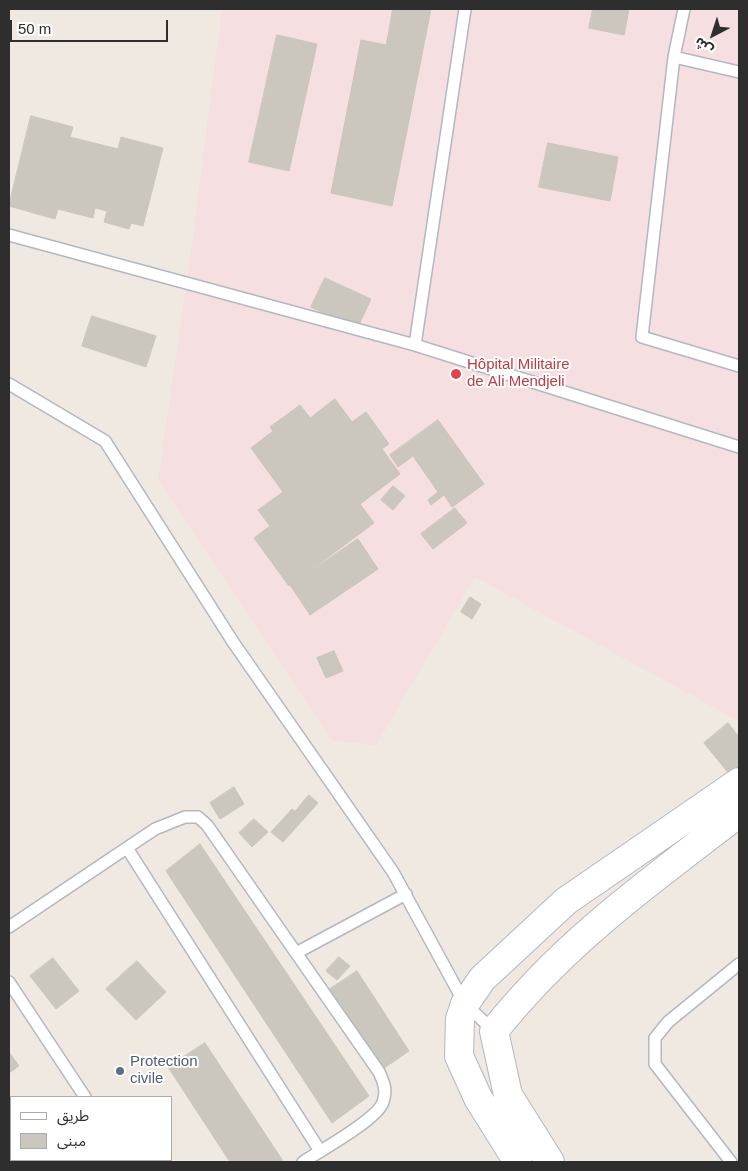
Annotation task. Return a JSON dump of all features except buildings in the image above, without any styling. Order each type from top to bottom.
[{"type":"main road","points":[[518,1162],[478,1098],[459,1056],[460,1019],[465,1004],[482,979],[566,901],[739,782]]},
{"type":"main road","points":[[550,1162],[508,1095],[494,1031],[518,1001],[549,968],[602,919],[739,813]]},
{"type":"lane","points":[[415,345],[465,9]]},
{"type":"lane","points":[[684,9],[674,56],[642,337],[739,366]]},
{"type":"lane","points":[[674,56],[739,72]]},
{"type":"lane","points":[[9,235],[415,345],[739,447]]},
{"type":"lane","points":[[9,384],[105,441],[233,642],[393,872],[465,1004],[494,1031]]},
{"type":"lane","points":[[9,928],[155,829],[185,817],[198,817],[207,825],[296,952],[379,1072],[386,1088],[383,1104],[372,1117],[303,1162]]},
{"type":"lane","points":[[127,848],[320,1151]]},
{"type":"lane","points":[[296,952],[406,894]]},
{"type":"lane","points":[[731,1162],[655,1064],[656,1038],[668,1022],[739,964]]},
{"type":"lane","points":[[9,982],[85,1096]]},
{"type":"shaded area","name":"Hôpital Militaire de Ali Mendjeli","points":[[222,9],[739,9],[739,721],[475,577],[376,745],[333,741],[158,480],[189,267]]},
{"type":"place","name":"Hôpital Militaire de Ali Mendjeli","points":[[456,374]]},
{"type":"place","name":"Protection civile","points":[[120,1071]]}]
